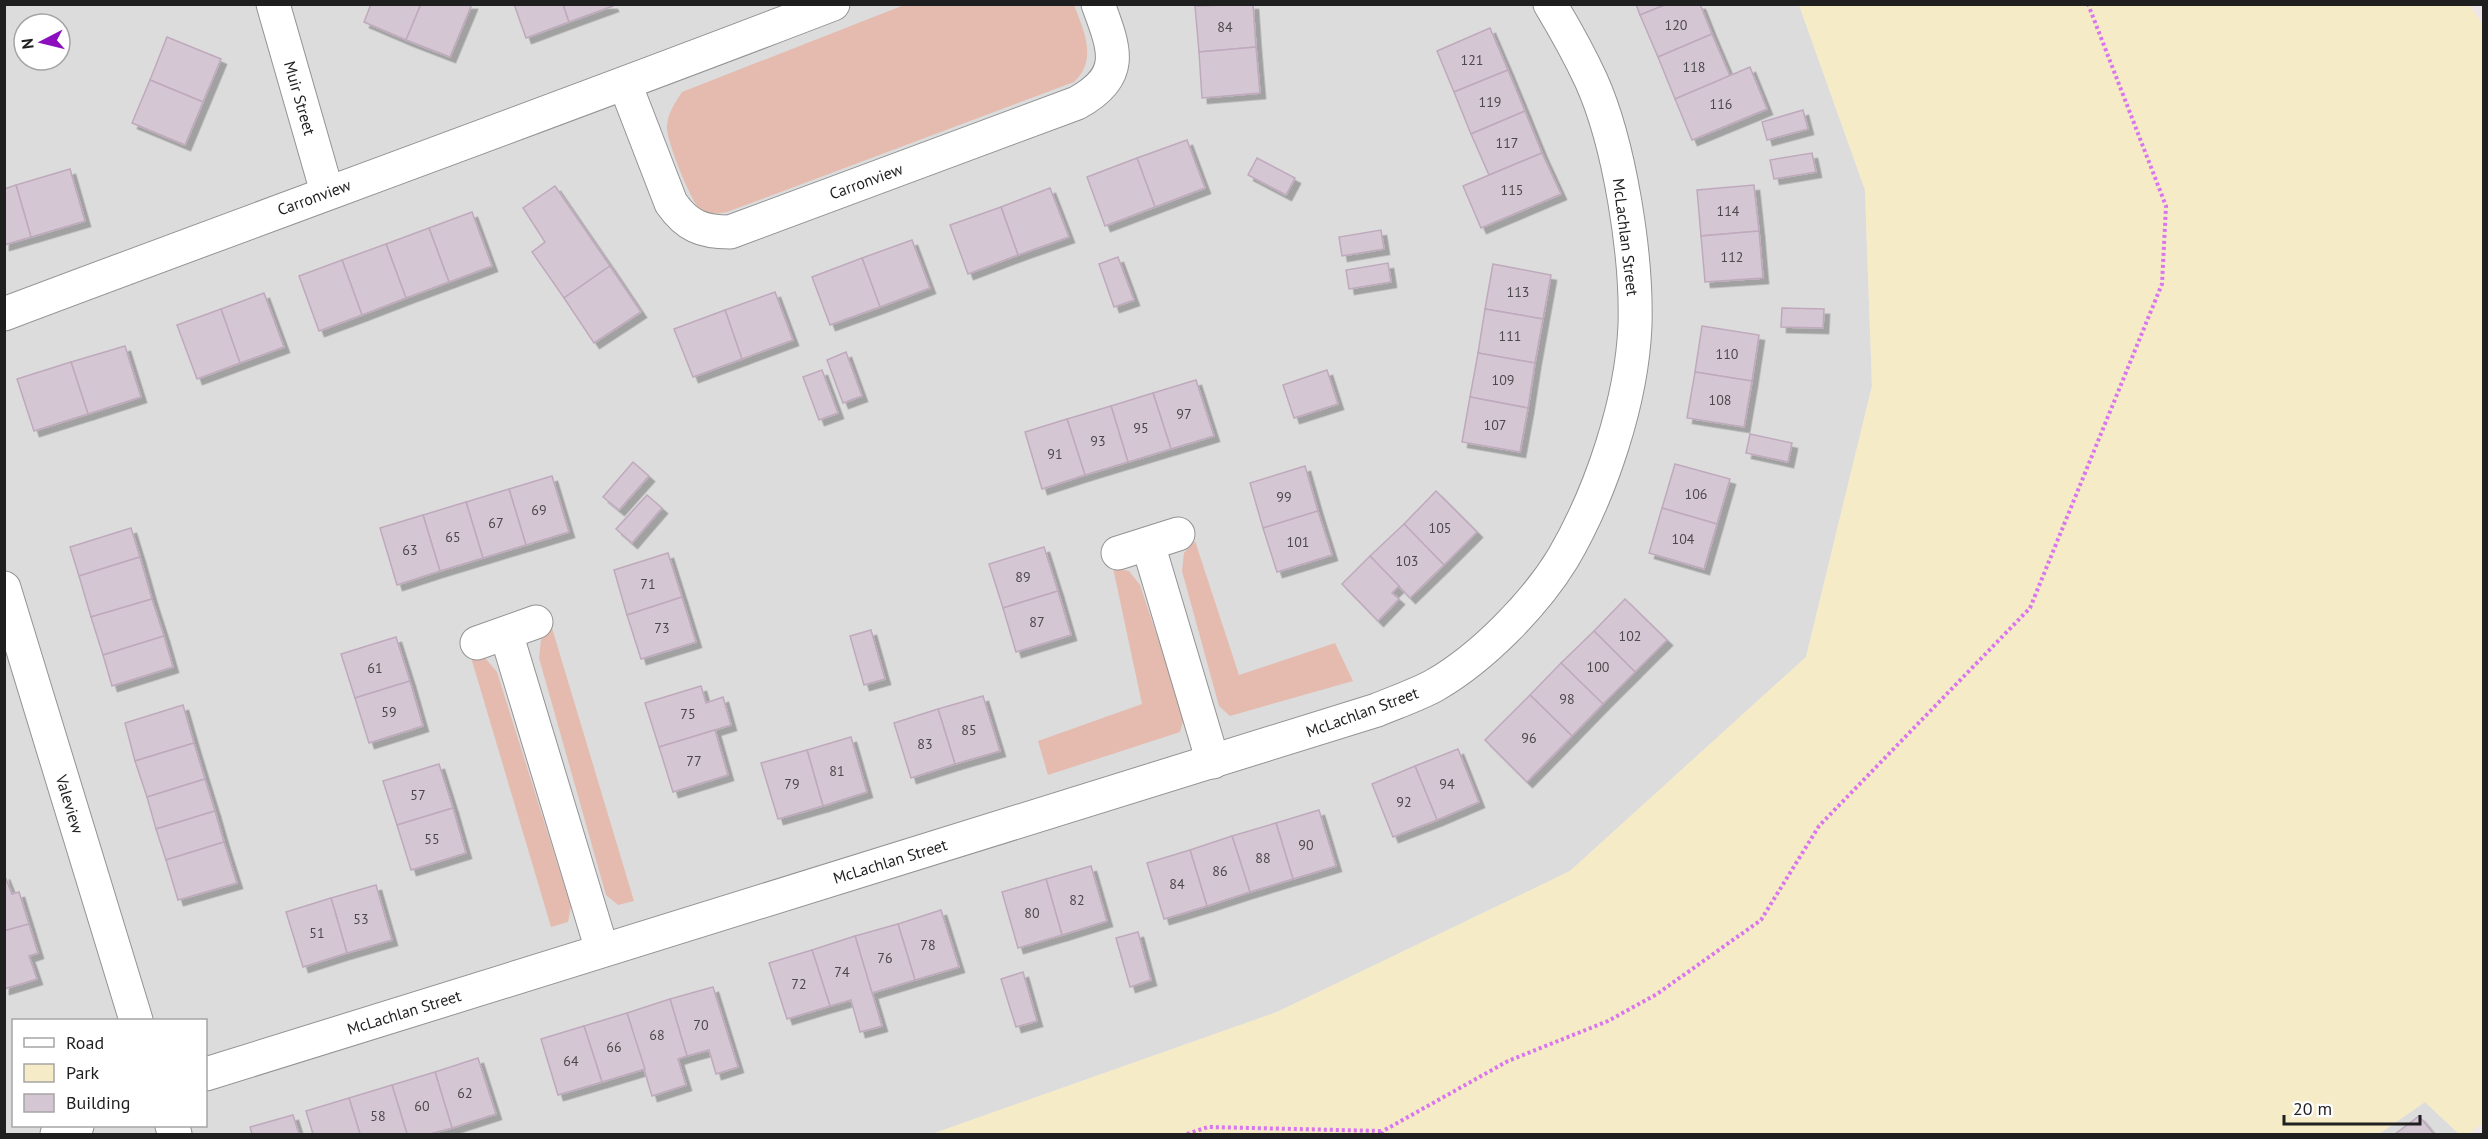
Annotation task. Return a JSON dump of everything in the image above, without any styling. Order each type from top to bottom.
[{"type":"street","name":"Muir Street","points":[[273,4],[327,192]]},
{"type":"street","name":"Carronview","points":[[4,314],[327,192],[625,84],[833,4]]},
{"type":"street","name":"Carronview","points":[[625,84],[670,203],[681,218],[693,227],[710,232],[730,232],[1077,103],[1095,93],[1107,81],[1113,64],[1112,41],[1098,4]]},
{"type":"street","name":"McLachlan Street","points":[[207,1074],[1377,710],[1435,685],[1483,650],[1526,607],[1562,559],[1591,503],[1611,447],[1626,389],[1635,326],[1633,266],[1623,195],[1608,133],[1592,83],[1550,4]]},
{"type":"street","points":[[1148,543],[1213,762]]},
{"type":"street","name":"Valeview","points":[[4,588],[136,1019]]},
{"type":"street","points":[[506,633],[602,950]]},
{"type":"street","points":[[57,1134],[73,1127]]},
{"type":"path","points":[[1187,1134],[1208,1127],[1382,1133],[1508,1061],[1608,1021],[1657,994],[1761,920],[1819,826],[2030,608],[2162,284],[2166,206],[2088,4]]},
{"type":"shaded area","points":[[5,5],[1799,5],[1865,190],[1872,386],[1806,657],[1570,871],[1277,1012],[932,1134],[5,1134]]},
{"type":"shaded area","points":[[904,5],[1074,5],[1085,35],[1086,64],[1074,82],[727,212],[713,214],[700,209],[685,183],[667,132],[672,108],[682,92]]},
{"type":"shaded area","points":[[1195,541],[1239,675],[1335,643],[1353,681],[1230,716],[1219,706],[1182,571],[1184,553]]},
{"type":"shaded area","points":[[1113,568],[1129,571],[1140,585],[1184,717],[1180,732],[1048,775],[1038,741],[1142,704]]},
{"type":"shaded area","points":[[552,628],[634,901],[618,905],[606,895],[539,658],[541,640]]},
{"type":"shaded area","points":[[470,654],[485,658],[497,672],[571,907],[568,922],[551,927]]},
{"type":"shaded area","points":[[2425,1102],[2459,1134],[2379,1134]]},
{"type":"green space","points":[[2469,4],[2483,25],[2483,1123],[2469,1134],[2459,1134],[2425,1102],[2379,1134],[932,1134],[1277,1012],[1570,871],[1806,657],[1872,386],[1865,190],[1799,5]]},
{"type":"building","points":[[371,4],[421,4],[406,40],[364,22]]},
{"type":"building","points":[[421,4],[472,4],[450,57],[406,40]]},
{"type":"building","points":[[514,4],[563,4],[569,22],[526,38]]},
{"type":"building","points":[[563,4],[612,4],[613,6],[569,22]]},
{"type":"building","points":[[1253,4],[1256,47],[1199,52],[1195,6]]},
{"type":"building","points":[[1636,4],[1667,4],[1640,15]]},
{"type":"building","points":[[1667,4],[1700,4],[1712,34],[1658,57],[1640,15]]},
{"type":"building","points":[[1490,28],[1508,70],[1454,92],[1437,51]]},
{"type":"building","points":[[1712,34],[1730,76],[1675,99],[1658,57]]},
{"type":"building","points":[[167,37],[221,59],[203,102],[150,80]]},
{"type":"building","points":[[1256,47],[1260,93],[1202,98],[1199,52]]},
{"type":"building","points":[[1750,67],[1767,109],[1692,140],[1675,99]]},
{"type":"building","points":[[1508,70],[1525,111],[1471,134],[1454,92]]},
{"type":"building","points":[[150,80],[203,102],[185,145],[132,123]]},
{"type":"building","points":[[1803,110],[1808,129],[1767,140],[1762,122]]},
{"type":"building","points":[[1525,111],[1542,153],[1489,175],[1471,134]]},
{"type":"building","points":[[1187,140],[1205,188],[1155,207],[1137,158]]},
{"type":"building","points":[[1542,153],[1561,194],[1481,228],[1463,186]]},
{"type":"building","points":[[1812,153],[1816,172],[1774,179],[1770,160]]},
{"type":"building","points":[[1137,158],[1155,207],[1105,226],[1087,177]]},
{"type":"building","points":[[1257,158],[1295,178],[1286,195],[1248,175]]},
{"type":"building","points":[[70,169],[85,221],[31,237],[16,185]]},
{"type":"building","points":[[16,185],[31,237],[4,245],[4,189]]},
{"type":"building","points":[[1754,185],[1759,231],[1701,236],[1697,190]]},
{"type":"building","points":[[555,186],[610,266],[564,298],[532,252],[545,242],[523,208]]},
{"type":"building","points":[[1050,188],[1069,237],[1018,255],[1001,207]]},
{"type":"building","points":[[1001,207],[1018,255],[968,274],[950,225]]},
{"type":"building","points":[[472,212],[492,266],[449,282],[429,228]]},
{"type":"building","points":[[429,228],[449,282],[406,298],[386,244]]},
{"type":"building","points":[[1381,230],[1384,249],[1342,256],[1339,237]]},
{"type":"building","points":[[1759,231],[1763,278],[1705,282],[1701,236]]},
{"type":"building","points":[[912,240],[930,288],[880,307],[862,258]]},
{"type":"building","points":[[386,244],[406,298],[362,315],[342,260]]},
{"type":"building","points":[[1118,257],[1134,300],[1114,307],[1099,264]]},
{"type":"building","points":[[862,258],[880,307],[830,325],[812,277]]},
{"type":"building","points":[[342,260],[362,315],[319,331],[299,276]]},
{"type":"building","points":[[1388,263],[1391,282],[1349,289],[1346,270]]},
{"type":"building","points":[[1493,264],[1551,275],[1543,319],[1485,309]]},
{"type":"building","points":[[610,266],[641,312],[594,343],[564,298]]},
{"type":"building","points":[[775,292],[793,340],[742,359],[725,310]]},
{"type":"building","points":[[264,293],[284,347],[240,363],[221,309]]},
{"type":"building","points":[[1782,308],[1824,309],[1823,328],[1781,327]]},
{"type":"building","points":[[221,309],[240,363],[197,379],[177,325]]},
{"type":"building","points":[[1485,309],[1543,319],[1535,363],[1478,353]]},
{"type":"building","points":[[725,310],[742,359],[693,377],[674,329]]},
{"type":"building","points":[[1702,326],[1759,335],[1752,381],[1695,372]]},
{"type":"building","points":[[125,346],[141,397],[88,414],[71,362]]},
{"type":"building","points":[[846,352],[862,396],[843,403],[827,360]]},
{"type":"building","points":[[1478,353],[1535,363],[1528,408],[1470,397]]},
{"type":"building","points":[[71,362],[88,414],[34,431],[17,379]]},
{"type":"building","points":[[822,370],[838,413],[819,420],[803,377]]},
{"type":"building","points":[[1327,370],[1338,404],[1294,418],[1283,385]]},
{"type":"building","points":[[1695,372],[1752,381],[1744,427],[1687,418]]},
{"type":"building","points":[[1196,380],[1214,436],[1171,449],[1153,393]]},
{"type":"building","points":[[1153,393],[1171,449],[1128,462],[1111,406]]},
{"type":"building","points":[[1470,397],[1528,408],[1520,452],[1462,442]]},
{"type":"building","points":[[1111,406],[1128,462],[1085,475],[1067,419]]},
{"type":"building","points":[[1067,419],[1085,475],[1042,489],[1025,432]]},
{"type":"building","points":[[1750,434],[1792,443],[1788,462],[1746,453]]},
{"type":"building","points":[[633,462],[649,476],[619,510],[603,497]]},
{"type":"building","points":[[1675,464],[1730,479],[1717,524],[1662,508]]},
{"type":"building","points":[[1305,466],[1318,511],[1263,528],[1250,483]]},
{"type":"building","points":[[552,476],[569,532],[526,545],[509,489]]},
{"type":"building","points":[[509,489],[526,545],[483,558],[466,502]]},
{"type":"building","points":[[1436,491],[1477,532],[1444,565],[1404,524]]},
{"type":"building","points":[[647,495],[662,508],[632,543],[616,529]]},
{"type":"building","points":[[466,502],[483,558],[440,571],[423,515]]},
{"type":"building","points":[[1662,508],[1717,524],[1704,569],[1649,553]]},
{"type":"building","points":[[1318,511],[1332,555],[1277,572],[1263,528]]},
{"type":"building","points":[[423,515],[440,571],[397,585],[380,528]]},
{"type":"building","points":[[1404,524],[1444,565],[1410,598],[1370,556]]},
{"type":"building","points":[[131,528],[140,557],[79,576],[70,547]]},
{"type":"building","points":[[1044,547],[1058,591],[1003,608],[989,564]]},
{"type":"building","points":[[668,553],[682,597],[627,615],[614,570]]},
{"type":"building","points":[[1370,556],[1399,586],[1392,593],[1399,599],[1378,621],[1342,584]]},
{"type":"building","points":[[140,557],[152,599],[91,617],[79,576]]},
{"type":"building","points":[[1058,591],[1071,635],[1016,652],[1003,608]]},
{"type":"building","points":[[682,597],[696,642],[641,659],[627,615]]},
{"type":"building","points":[[152,599],[164,636],[103,655],[91,617]]},
{"type":"building","points":[[1625,599],[1667,640],[1635,672],[1594,631]]},
{"type":"building","points":[[871,630],[885,679],[864,685],[850,636]]},
{"type":"building","points":[[1594,631],[1635,672],[1603,704],[1561,663]]},
{"type":"building","points":[[164,636],[173,667],[112,686],[103,655]]},
{"type":"building","points":[[396,637],[410,681],[355,698],[341,654]]},
{"type":"building","points":[[1561,663],[1603,704],[1572,736],[1530,695]]},
{"type":"building","points":[[410,681],[423,726],[369,743],[355,698]]},
{"type":"building","points":[[701,686],[706,703],[723,697],[731,725],[659,747],[645,703]]},
{"type":"building","points":[[1530,695],[1572,736],[1527,782],[1485,740]]},
{"type":"building","points":[[983,696],[1000,751],[955,764],[938,709]]},
{"type":"building","points":[[183,705],[194,743],[135,761],[125,723]]},
{"type":"building","points":[[938,709],[955,764],[911,778],[894,723]]},
{"type":"building","points":[[715,730],[728,775],[673,792],[659,747]]},
{"type":"building","points":[[851,737],[867,792],[823,806],[807,750]]},
{"type":"building","points":[[194,743],[205,779],[147,797],[135,761]]},
{"type":"building","points":[[1458,749],[1479,802],[1437,820],[1415,766]]},
{"type":"building","points":[[807,750],[823,806],[778,819],[761,763]]},
{"type":"building","points":[[439,764],[453,808],[397,825],[383,781]]},
{"type":"building","points":[[1415,766],[1437,820],[1393,837],[1372,784]]},
{"type":"building","points":[[205,779],[215,811],[156,829],[147,797]]},
{"type":"building","points":[[453,808],[466,853],[411,870],[397,825]]},
{"type":"building","points":[[1319,810],[1336,866],[1293,879],[1276,823]]},
{"type":"building","points":[[215,811],[224,842],[166,860],[156,829]]},
{"type":"building","points":[[1276,823],[1293,879],[1250,892],[1232,836]]},
{"type":"building","points":[[1232,836],[1250,892],[1207,906],[1190,850]]},
{"type":"building","points":[[224,842],[237,883],[178,900],[166,860]]},
{"type":"building","points":[[1190,850],[1207,906],[1164,919],[1147,863]]},
{"type":"building","points":[[1091,866],[1107,921],[1062,935],[1046,879]]},
{"type":"building","points":[[4,874],[12,894],[19,892],[29,924],[4,931]]},
{"type":"building","points":[[1046,879],[1062,935],[1018,948],[1002,892]]},
{"type":"building","points":[[376,885],[392,940],[347,953],[331,898]]},
{"type":"building","points":[[331,898],[347,953],[303,967],[286,912]]},
{"type":"building","points":[[941,910],[959,967],[915,980],[898,924]]},
{"type":"building","points":[[29,924],[38,953],[29,956],[37,979],[4,989],[4,931]]},
{"type":"building","points":[[898,924],[915,980],[872,993],[855,936]]},
{"type":"building","points":[[1138,932],[1151,980],[1130,987],[1116,938]]},
{"type":"building","points":[[855,936],[882,1026],[860,1032],[851,1000],[830,1006],[812,950]]},
{"type":"building","points":[[812,950],[830,1006],[787,1019],[769,963]]},
{"type":"building","points":[[1023,972],[1037,1021],[1016,1027],[1001,979]]},
{"type":"building","points":[[713,987],[738,1067],[716,1074],[709,1050],[687,1056],[670,999]]},
{"type":"building","points":[[670,999],[687,1056],[678,1059],[686,1085],[652,1096],[627,1013]]},
{"type":"building","points":[[627,1013],[645,1069],[602,1082],[584,1026]]},
{"type":"building","points":[[584,1026],[602,1082],[558,1095],[541,1039]]},
{"type":"building","points":[[478,1058],[496,1114],[452,1128],[435,1072]]},
{"type":"building","points":[[435,1072],[452,1128],[430,1134],[407,1134],[392,1085]]},
{"type":"building","points":[[392,1085],[407,1134],[360,1134],[349,1098]]},
{"type":"building","points":[[349,1098],[360,1134],[313,1134],[306,1111]]},
{"type":"building","points":[[293,1115],[299,1134],[252,1134],[250,1127]]},
{"type":"building","points":[[2419,1116],[2434,1134],[2395,1134]]}]
